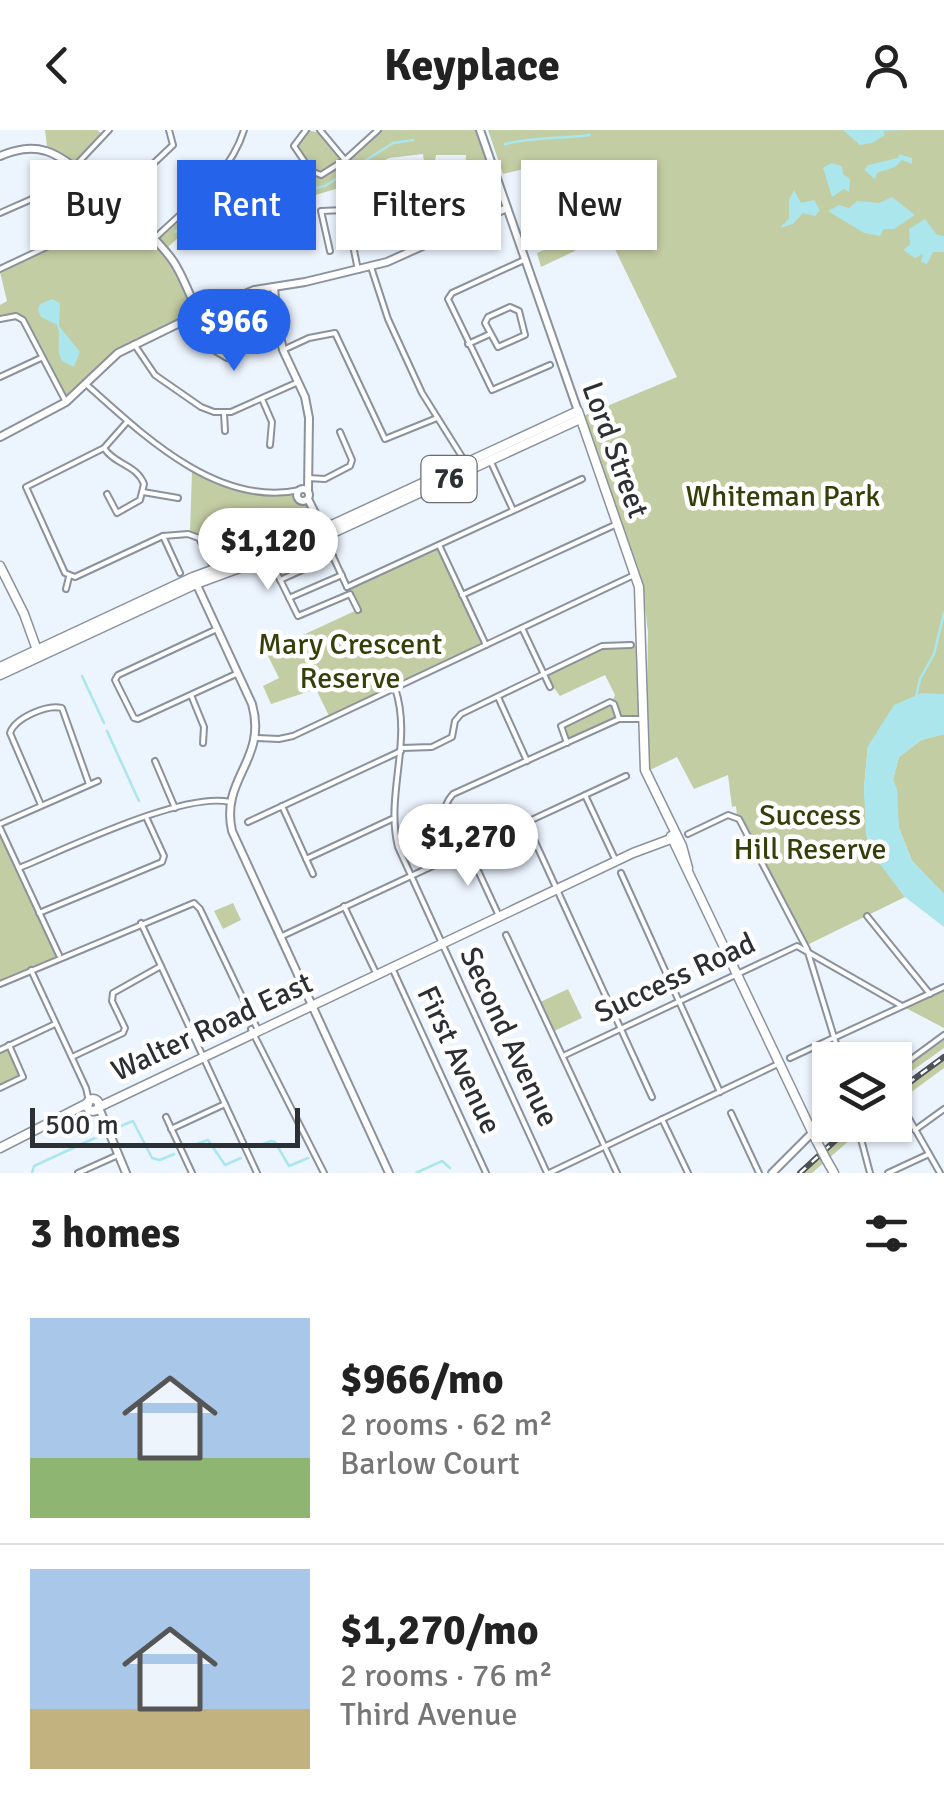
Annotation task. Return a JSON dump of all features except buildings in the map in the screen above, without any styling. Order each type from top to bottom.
[{"type":"main road","name":"76","points":[[0,671],[53,650],[214,568],[322,532],[490,460],[579,415]]},
{"type":"main road","name":"76","points":[[0,671],[37,650],[194,581],[270,557],[465,463],[579,415]]},
{"type":"main road","name":"Lord Street","points":[[579,415],[637,576],[645,770],[778,1064],[812,1126]]},
{"type":"main road","points":[[0,566],[32,647],[53,650]]},
{"type":"main road","points":[[30,661],[37,650]]},
{"type":"main road","name":"Walter Road East","points":[[0,1148],[558,888],[674,838]]},
{"type":"main road","name":"Lord Street","points":[[819,1142],[834,1172]]},
{"type":"street","points":[[81,160],[109,130]]},
{"type":"street","points":[[156,160],[173,144],[169,130]]},
{"type":"street","points":[[157,236],[219,175],[237,149],[244,130]]},
{"type":"street","points":[[306,130],[294,146],[315,174],[336,166]]},
{"type":"street","points":[[320,130],[345,160],[378,130]]},
{"type":"street","name":"Lord Street","points":[[480,130],[579,415]]},
{"type":"street","points":[[0,156],[14,150],[39,149],[66,160]]},
{"type":"street","points":[[422,172],[428,177],[438,213],[408,229],[396,184],[402,176],[422,172]]},
{"type":"street","points":[[0,213],[32,200],[53,216],[60,234],[58,242],[0,269]]},
{"type":"street","points":[[501,210],[506,208]]},
{"type":"street","points":[[330,251],[321,211],[336,210]]},
{"type":"street","points":[[157,243],[175,264],[198,314]]},
{"type":"street","points":[[354,250],[358,270]]},
{"type":"street","points":[[0,437],[66,402],[118,353],[246,292],[371,267],[417,250]]},
{"type":"street","points":[[524,260],[450,295],[449,302],[492,390],[550,365]]},
{"type":"street","points":[[371,267],[402,350],[465,463]]},
{"type":"street","points":[[274,286],[283,350],[310,418],[308,480],[301,494]]},
{"type":"street","points":[[510,307],[517,308],[524,337],[501,348],[490,334],[488,318],[510,307]]},
{"type":"street","points":[[186,320],[198,341],[222,358],[230,358],[233,351],[212,308]]},
{"type":"street","points":[[0,319],[21,318],[66,402]]},
{"type":"street","points":[[283,350],[334,332],[386,439],[437,418]]},
{"type":"street","points":[[468,344],[490,334]]},
{"type":"street","points":[[134,344],[155,375],[201,407],[224,412],[298,382]]},
{"type":"street","points":[[0,377],[41,358]]},
{"type":"street","points":[[87,385],[127,422],[217,482],[264,494],[301,494]]},
{"type":"street","points":[[262,398],[272,422],[270,445]]},
{"type":"street","points":[[224,412],[225,431]]},
{"type":"street","points":[[66,589],[68,577],[26,487],[104,448],[127,422]]},
{"type":"street","points":[[308,480],[325,479],[350,466],[352,460],[340,432]]},
{"type":"street","points":[[104,448],[113,460],[138,472],[144,484],[136,503],[116,513],[107,494]]},
{"type":"street","points":[[490,460],[513,510]]},
{"type":"street","points":[[347,587],[582,479]]},
{"type":"street","points":[[143,492],[178,498]]},
{"type":"street","points":[[301,494],[358,610]]},
{"type":"street","points":[[462,596],[618,523]]},
{"type":"street","points":[[68,577],[163,536],[188,534],[200,538],[214,568]]},
{"type":"street","points":[[163,536],[180,573]]},
{"type":"street","points":[[438,545],[486,645]]},
{"type":"street","points":[[280,580],[333,556]]},
{"type":"street","points":[[270,557],[296,615],[303,616],[350,594]]},
{"type":"street","points":[[289,598],[342,575]]},
{"type":"street","points":[[257,738],[279,740],[293,736],[637,576]]},
{"type":"street","points":[[194,581],[254,710],[257,738],[230,802],[232,831],[390,1173]]},
{"type":"street","points":[[522,628],[550,687]]},
{"type":"street","points":[[217,629],[116,677],[136,720],[238,673]]},
{"type":"street","points":[[248,822],[401,749],[430,748],[449,739],[458,716],[602,646],[630,645]]},
{"type":"street","name":"Second Avenue","points":[[395,688],[402,718],[392,819],[398,847],[548,1173]]},
{"type":"street","points":[[191,695],[204,727],[203,743]]},
{"type":"street","points":[[498,698],[527,761]]},
{"type":"street","points":[[567,743],[560,726],[610,702],[619,720]]},
{"type":"street","points":[[41,805],[10,733],[16,722],[54,706],[62,708],[89,784]]},
{"type":"street","points":[[457,854],[445,823],[448,798],[619,720],[642,719]]},
{"type":"street","points":[[155,762],[175,809]]},
{"type":"street","points":[[280,936],[626,776]]},
{"type":"street","points":[[60,957],[0,826],[98,781]]},
{"type":"street","points":[[584,795],[616,862]]},
{"type":"street","points":[[18,868],[146,817],[216,798],[230,802]]},
{"type":"street","points":[[282,806],[313,874]]},
{"type":"street","points":[[688,834],[728,816],[737,817],[807,949],[837,1042]]},
{"type":"street","points":[[39,913],[162,862],[164,856],[146,817]]},
{"type":"street","points":[[306,859],[392,819]]},
{"type":"street","points":[[526,822],[652,1097]]},
{"type":"street","points":[[468,849],[499,916]]},
{"type":"street","points":[[621,874],[720,1092]]},
{"type":"street","points":[[0,984],[196,904],[324,1173]]},
{"type":"street","name":"First Avenue","points":[[344,906],[376,973]]},
{"type":"street","points":[[867,916],[930,994]]},
{"type":"street","points":[[142,923],[258,1173]]},
{"type":"street","points":[[506,934],[617,1173]]},
{"type":"street","name":"Success Road","points":[[563,1056],[797,946],[807,949]]},
{"type":"street","points":[[807,949],[902,1006]]},
{"type":"street","points":[[72,1057],[123,1033],[125,1028],[112,1001],[114,993],[161,966]]},
{"type":"street","name":"First Avenue","points":[[391,966],[486,1173]]},
{"type":"street","points":[[31,970],[126,1173]]},
{"type":"street","points":[[790,1058],[944,987]]},
{"type":"street","points":[[0,1050],[56,1024]]},
{"type":"street","points":[[912,1058],[944,1036]]},
{"type":"street","points":[[0,1088],[23,1077],[9,1046]]},
{"type":"street","points":[[548,1173],[778,1064]]},
{"type":"street","points":[[172,1129],[225,1104]]},
{"type":"street","points":[[915,1130],[944,1109]]},
{"type":"street","points":[[731,1113],[759,1173]]},
{"type":"street","points":[[166,1117],[192,1173]]},
{"type":"street","points":[[662,1119],[688,1173]]},
{"type":"street","points":[[912,1125],[940,1173]]},
{"type":"street","points":[[772,1173],[812,1135]]},
{"type":"street","points":[[862,1142],[870,1173]]},
{"type":"street","points":[[888,1173],[929,1154]]},
{"type":"street","points":[[78,1173],[118,1155]]},
{"type":"green space","points":[[45,130],[101,133],[78,160],[47,146]]},
{"type":"green space","points":[[307,130],[320,133],[342,159],[316,172],[316,160],[306,160],[296,142]]},
{"type":"green space","points":[[379,130],[477,130],[487,160],[436,155],[435,160],[424,160],[423,154],[385,160],[345,160]]},
{"type":"green space","name":"Whiteman Park","points":[[488,130],[944,130],[944,698],[868,746],[864,788],[868,847],[905,897],[805,946],[737,817],[736,806],[732,807],[728,775],[694,789],[677,757],[650,770],[646,761],[648,633],[642,580],[583,416],[677,377],[615,250],[657,250],[657,160],[521,160],[521,170],[503,174]]},
{"type":"green space","points":[[336,167],[336,189],[316,195],[316,177]]},
{"type":"green space","points":[[177,220],[177,239],[167,248],[158,238]]},
{"type":"green space","points":[[157,243],[165,250],[198,313],[117,351],[66,400],[23,318],[19,314],[0,317],[0,305],[7,301],[0,272],[46,250],[157,250]]},
{"type":"green space","name":"Whiteman Park","points":[[544,250],[577,250],[541,267],[537,253]]},
{"type":"green space","points":[[192,471],[216,484],[250,493],[294,496],[306,503],[315,526],[217,563],[204,537],[190,532]]},
{"type":"green space","name":"Mary Crescent Reserve","points":[[438,545],[486,645],[330,718],[316,689],[271,704],[263,686],[279,678],[266,652],[357,610],[347,587]]},
{"type":"green space","points":[[602,646],[641,647],[642,719],[619,719],[567,743],[560,727],[612,702],[615,695],[605,675],[560,696],[545,676]]},
{"type":"green space","points":[[944,734],[944,894],[912,861],[899,828],[893,779],[899,757],[921,740]]},
{"type":"green space","points":[[0,828],[60,957],[0,984]]},
{"type":"green space","points":[[233,903],[241,920],[223,929],[214,911]]},
{"type":"green space","points":[[944,987],[944,1028],[902,1006]]},
{"type":"green space","points":[[568,989],[582,1018],[552,1032],[538,1003]]},
{"type":"green space","points":[[944,1039],[944,1048],[912,1071],[912,1062]]},
{"type":"green space","points":[[9,1045],[23,1077],[0,1088],[0,1050]]},
{"type":"green space","points":[[944,1059],[944,1068],[912,1092],[912,1083]]},
{"type":"green space","points":[[836,1142],[848,1142],[812,1173],[802,1173]]},
{"type":"water","points":[[843,130],[906,130],[883,131],[885,135],[872,143],[860,145]]},
{"type":"water","points":[[899,154],[912,158],[912,164],[902,160],[877,173],[875,179],[864,170],[868,165],[898,158]]},
{"type":"water","points":[[831,163],[842,166],[843,174],[850,179],[849,192],[844,189],[832,197],[823,168]]},
{"type":"water","points":[[794,190],[801,203],[814,200],[820,210],[815,216],[803,213],[793,224],[780,228],[789,218],[789,200]]},
{"type":"water","points":[[892,197],[915,215],[894,229],[884,229],[880,236],[864,233],[828,211],[839,205],[849,208],[857,201],[879,203]]},
{"type":"water","points":[[925,219],[937,235],[944,236],[944,252],[933,252],[927,264],[921,262],[923,254],[915,258],[903,250],[910,245],[909,229]]},
{"type":"water","points":[[52,299],[60,303],[59,326],[80,352],[74,367],[62,361],[57,325],[41,317],[38,310],[40,304]]},
{"type":"water","points":[[922,693],[944,694],[944,734],[921,740],[899,757],[893,779],[899,828],[912,861],[944,894],[944,927],[905,897],[877,860],[866,835],[864,788],[868,746],[894,705]]},
{"type":"waterway","points":[[505,144],[590,135]]},
{"type":"waterway","points":[[175,232],[220,194],[281,196],[325,186],[393,143],[413,140]]},
{"type":"waterway","points":[[916,697],[920,679],[934,654],[944,613]]},
{"type":"waterway","points":[[82,676],[104,723]]},
{"type":"waterway","points":[[107,731],[139,801]]},
{"type":"waterway","points":[[116,1128],[133,1121],[152,1158],[160,1160],[174,1154]]},
{"type":"waterway","points":[[32,1173],[34,1166],[97,1137]]},
{"type":"waterway","points":[[191,1146],[208,1140],[225,1165],[241,1158]]},
{"type":"waterway","points":[[255,1147],[275,1142],[289,1166],[308,1158]]},
{"type":"waterway","points":[[416,1173],[442,1161],[450,1168]]},
{"type":"railway","points":[[912,1081],[944,1057]]},
{"type":"railway","points":[[800,1173],[834,1142]]},
{"type":"park label","name":"Success Hill Reserve","points":[[810,832]]}]
